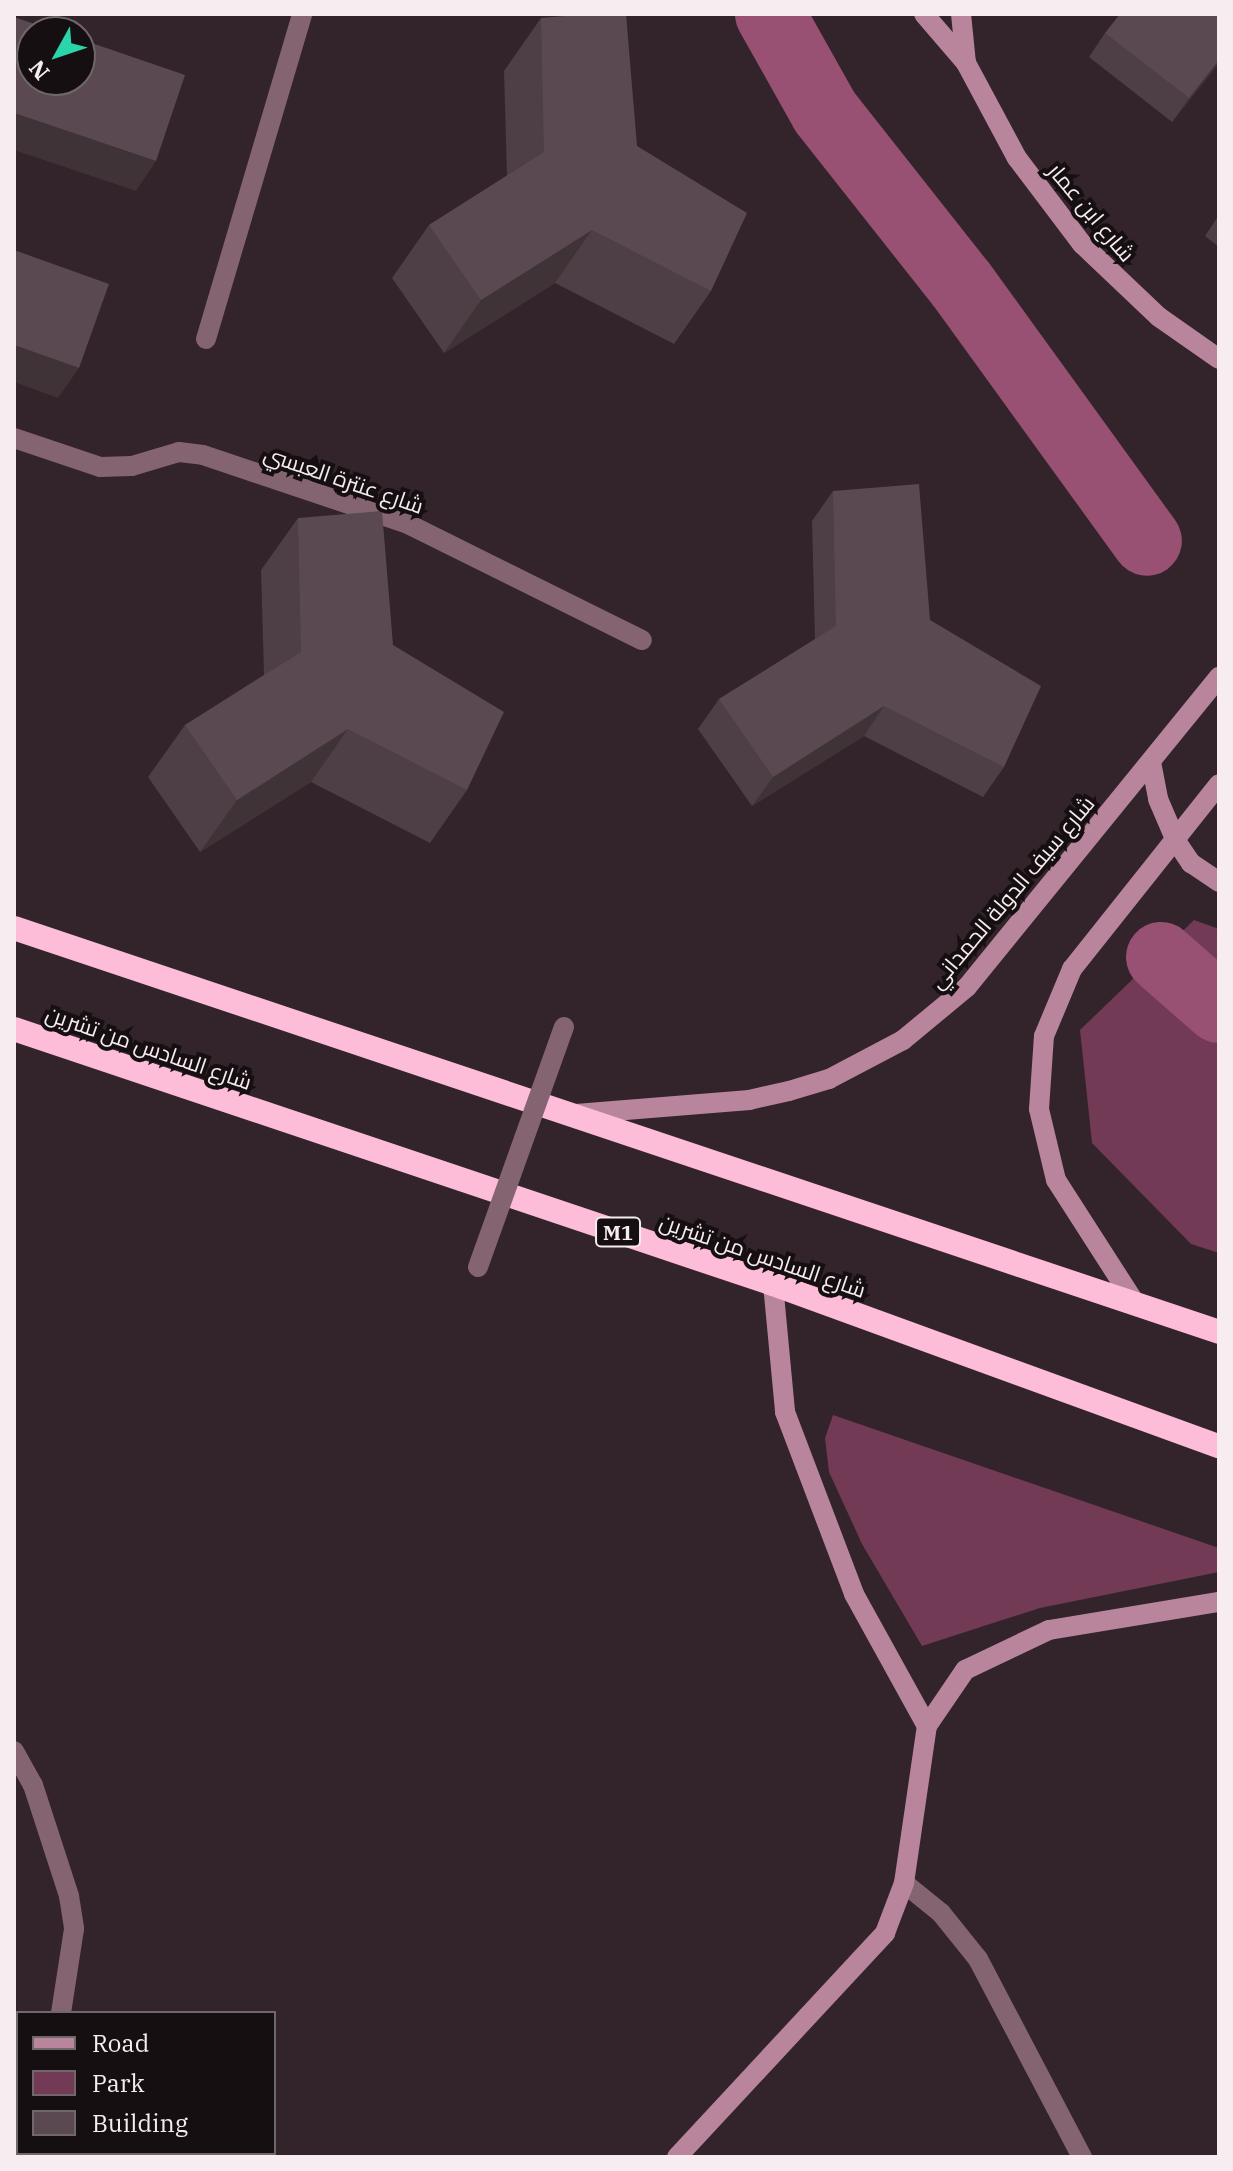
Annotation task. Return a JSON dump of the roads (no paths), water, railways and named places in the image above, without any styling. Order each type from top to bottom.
[{"type":"highway","points":[[14,928],[560,1115],[1219,1332]]},
{"type":"highway","name":"شارع السادس من تشرين","points":[[14,1029],[773,1284],[1219,1446]]},
{"type":"street","points":[[206,339],[302,14]]},
{"type":"street","name":"شارع ابن عمار","points":[[924,14],[966,63],[1017,158],[1082,244],[1159,317],[1219,359]]},
{"type":"street","name":"شارع ابن عمار","points":[[961,14],[966,63]]},
{"type":"street","name":"شارع عنترة العبسي","points":[[14,438],[100,467],[132,466],[179,452],[203,455],[408,524],[642,640]]},
{"type":"street","name":"شارع سيف الدولة الحمداني","points":[[560,1115],[749,1100],[829,1079],[879,1054],[936,1015],[967,987],[1219,677]]},
{"type":"street","points":[[1151,762],[1158,799],[1176,841],[1191,863],[1219,882]]},
{"type":"street","points":[[1135,1303],[1056,1180],[1041,1121],[1039,1072],[1055,1001],[1072,969],[1219,784]]},
{"type":"street","points":[[478,1267],[564,1027]]},
{"type":"street","points":[[773,1284],[785,1412],[854,1594],[927,1726]]},
{"type":"street","points":[[677,2157],[857,1967],[885,1933],[904,1883],[927,1726],[965,1670],[1049,1630],[1219,1602]]},
{"type":"street","points":[[14,1751],[33,1785],[69,1896],[74,1929],[61,2011]]},
{"type":"street","points":[[904,1883],[941,1913],[978,1959],[1082,2157]]},
{"type":"waterway","points":[[770,14],[825,112],[961,284],[1147,541]]},
{"type":"waterway","points":[[1161,957],[1219,1008]]}]
